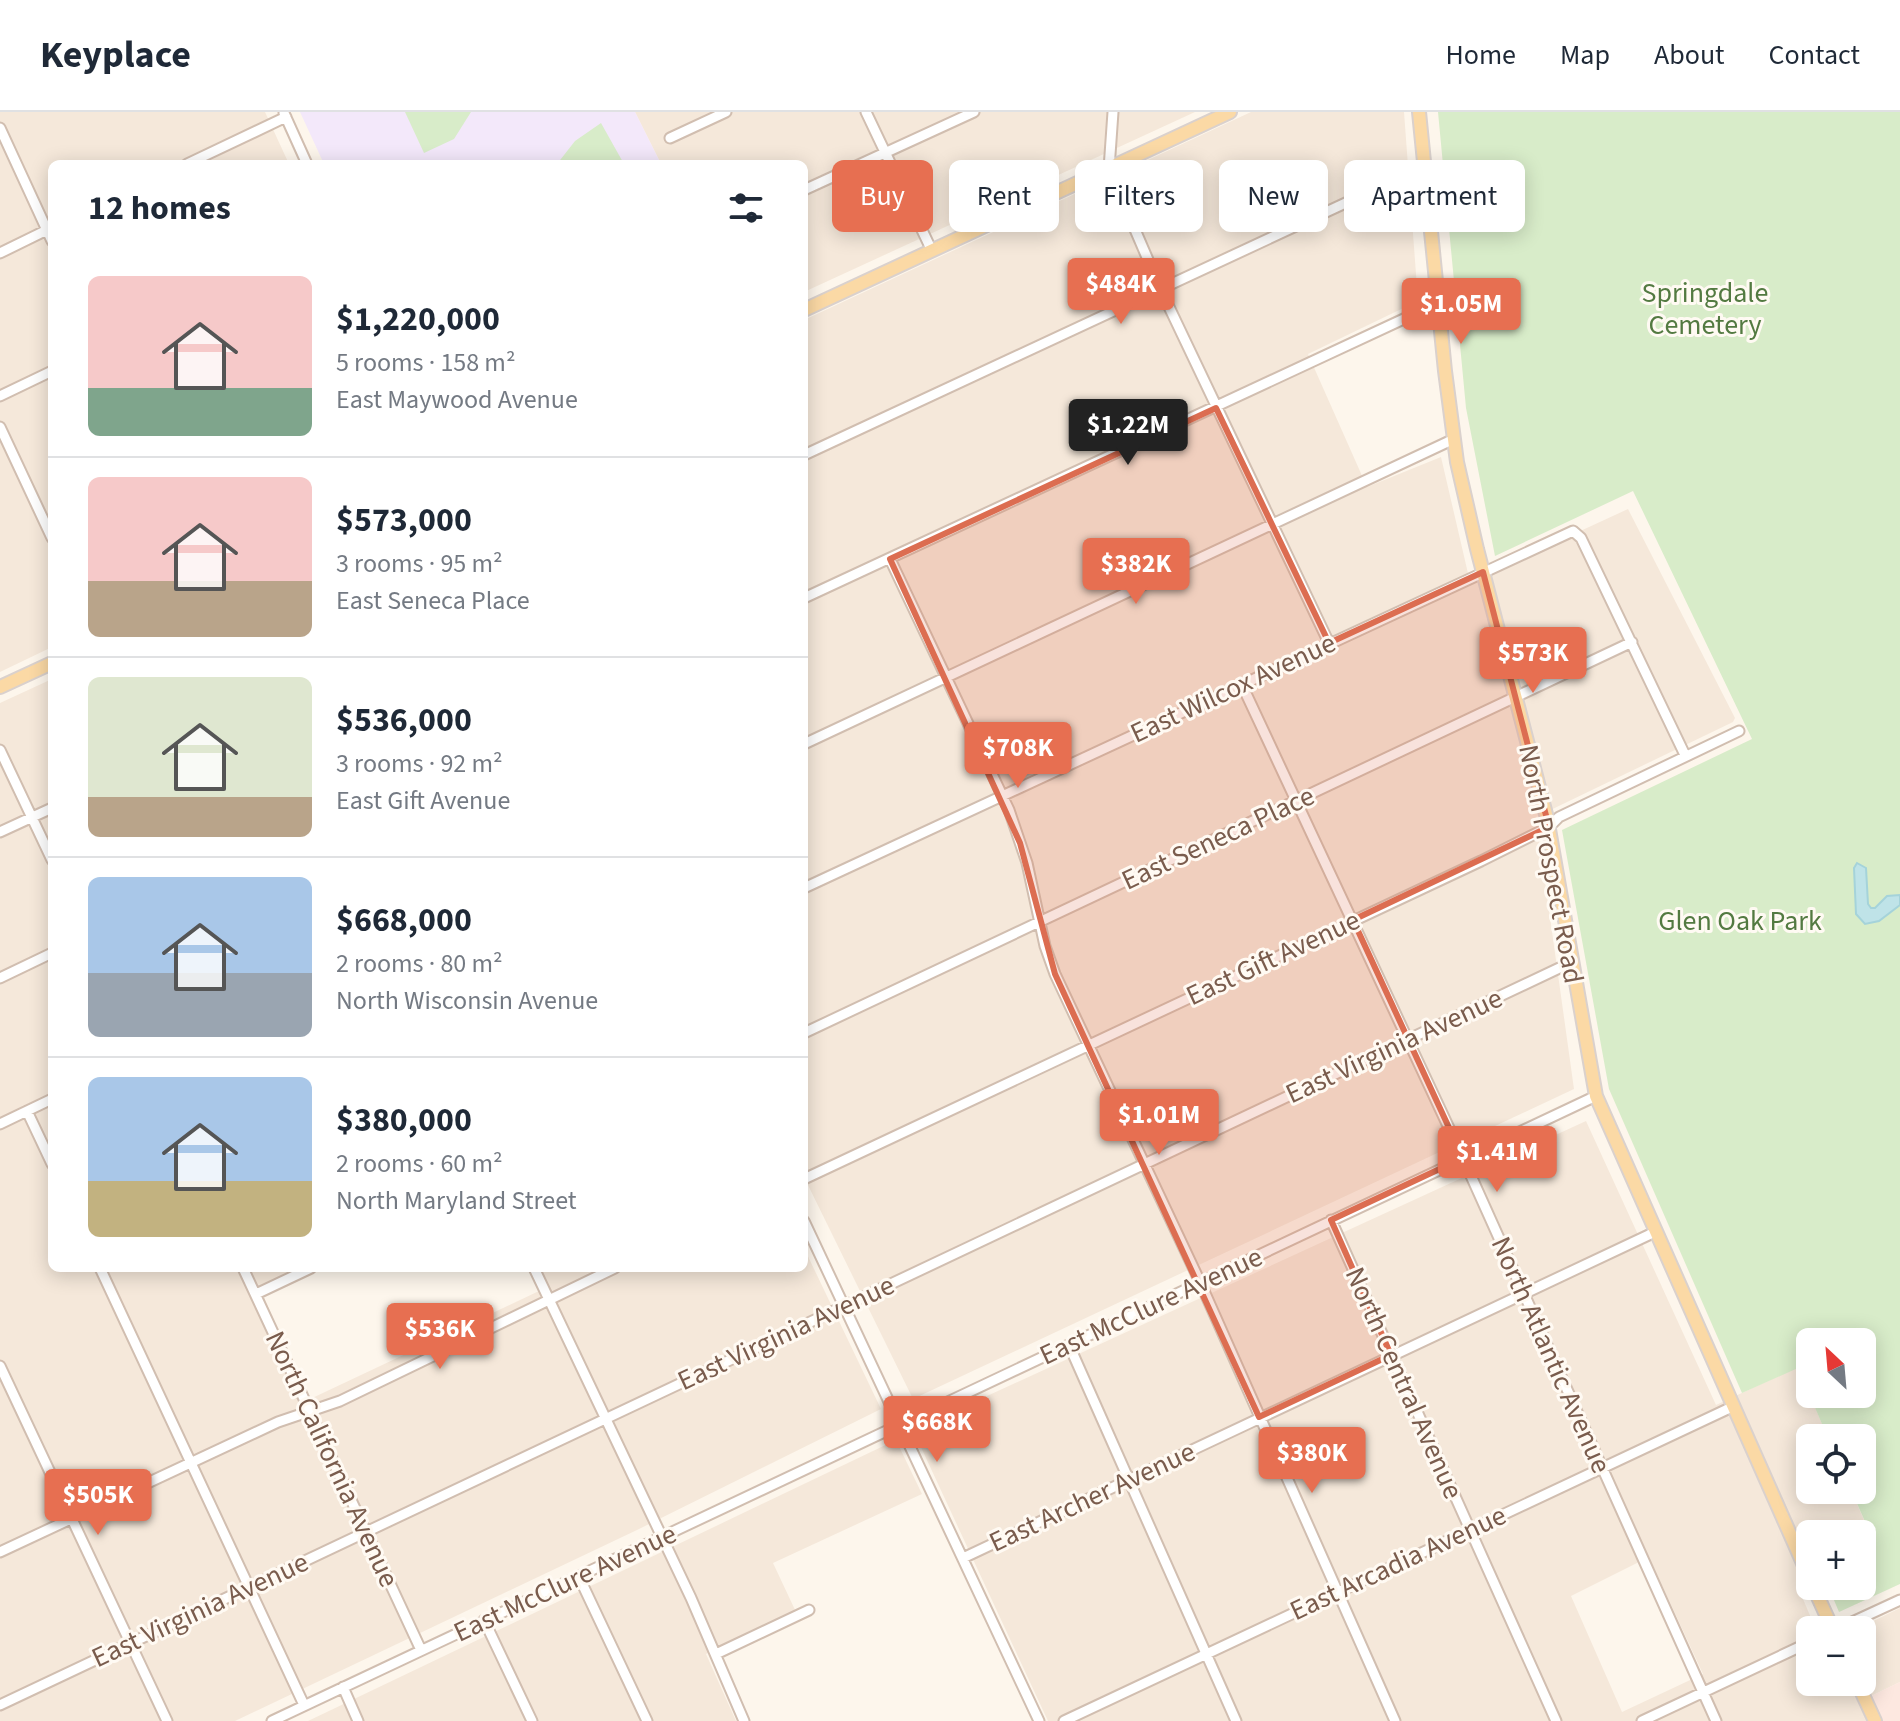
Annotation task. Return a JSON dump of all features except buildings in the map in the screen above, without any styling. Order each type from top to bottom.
[{"type":"main road","points":[[1128,160],[1230,112]]},
{"type":"main road","name":"North Prospect Road","points":[[1419,112],[1424,160]]},
{"type":"main road","points":[[808,308],[1075,185]]},
{"type":"main road","name":"North Prospect Road","points":[[1431,232],[1454,439],[1466,505],[1549,827],[1596,1096],[1796,1548]]},
{"type":"main road","points":[[0,687],[48,665]]},
{"type":"main road","points":[[1863,1696],[1875,1721]]},
{"type":"street","points":[[670,138],[726,112]]},
{"type":"street","points":[[866,112],[932,251]]},
{"type":"street","points":[[808,188],[974,112]]},
{"type":"street","points":[[1110,160],[1113,112]]},
{"type":"street","points":[[195,160],[284,115],[305,160]]},
{"type":"street","points":[[0,128],[48,227]]},
{"type":"street","points":[[808,453],[1344,204]]},
{"type":"street","points":[[0,253],[48,229]]},
{"type":"street","points":[[1136,232],[1216,408],[1329,643]]},
{"type":"street","points":[[808,596],[1438,303]]},
{"type":"street","points":[[0,396],[48,373]]},
{"type":"street","points":[[0,427],[48,529]]},
{"type":"street","points":[[808,742],[1454,439]]},
{"type":"street","name":"East Wilcox Avenue","points":[[808,886],[1576,531],[1632,642]]},
{"type":"street","points":[[890,559],[1003,796],[1024,854],[1049,960],[1200,1282],[1395,1721]]},
{"type":"street","points":[[1632,642],[1685,755]]},
{"type":"street","name":"East Seneca Place","points":[[808,1031],[1632,642]]},
{"type":"street","name":"North Atlantic Avenue","points":[[1242,685],[1463,1158],[1716,1721]]},
{"type":"street","name":"East Gift Avenue","points":[[808,1177],[1549,827],[1559,817],[1739,731]]},
{"type":"street","points":[[0,750],[48,851]]},
{"type":"street","points":[[0,832],[48,810]]},
{"type":"street","points":[[0,978],[48,955]]},
{"type":"street","name":"East Virginia Avenue","points":[[0,1705],[1572,962]]},
{"type":"street","name":"East McClure Avenue","points":[[272,1721],[1596,1096]]},
{"type":"street","points":[[0,1124],[48,1101]]},
{"type":"street","points":[[27,1111],[48,1156]]},
{"type":"street","name":"North Central Avenue","points":[[1331,1220],[1556,1721]]},
{"type":"street","points":[[808,1230],[1039,1721]]},
{"type":"street","name":"East Archer Avenue","points":[[963,1558],[1655,1232]]},
{"type":"street","points":[[102,1272],[304,1705]]},
{"type":"street","name":"North California Avenue","points":[[245,1272],[421,1650]]},
{"type":"street","points":[[256,1294],[303,1272]]},
{"type":"street","points":[[536,1272],[716,1654],[741,1720]]},
{"type":"street","points":[[0,1552],[278,1422],[340,1401],[606,1272]]},
{"type":"street","points":[[1069,1345],[1236,1721]]},
{"type":"street","points":[[0,1366],[167,1721]]},
{"type":"street","name":"East Arcadia Avenue","points":[[1064,1721],[1732,1407]]},
{"type":"street","points":[[579,1577],[647,1721]]},
{"type":"street","points":[[1865,1616],[1900,1600]]},
{"type":"street","points":[[716,1654],[809,1610]]},
{"type":"street","points":[[484,1620],[532,1721]]},
{"type":"street","points":[[1642,1721],[1796,1648]]},
{"type":"street","points":[[343,1687],[358,1721]]},
{"type":"highlighted area","points":[[1216,408],[1329,643],[1483,572],[1549,827],[1353,920],[1463,1158],[1331,1220],[1391,1355],[1259,1417],[1055,974],[1020,843],[890,559]]},
{"type":"shaded area","points":[[0,112],[265,112],[287,160],[48,160],[48,649],[0,672]]},
{"type":"shaded area","points":[[300,112],[635,112],[659,160],[322,160]]},
{"type":"shaded area","points":[[635,112],[1195,112],[1091,160],[1075,160],[1075,167],[1059,175],[1059,160],[949,160],[949,225],[808,290],[808,160],[659,160]]},
{"type":"shaded area","points":[[1251,112],[1404,112],[1408,160],[1344,160],[1344,232],[1413,232],[1418,301],[1308,354],[1367,487],[1441,457],[1470,582],[1628,509],[1735,718],[1733,722],[1536,817],[1574,1089],[913,1399],[808,1185],[808,318],[993,232],[1059,232],[1059,201],[1075,194],[1075,232],[1203,232],[1203,160],[1148,160]]},
{"type":"shaded area","points":[[48,681],[48,1272],[294,1272],[260,1288],[308,1400],[539,1291],[531,1272],[808,1272],[808,1256],[881,1409],[637,1530],[235,1721],[0,1721],[0,703]]},
{"type":"shaded area","points":[[1586,1121],[1716,1405],[1796,1368],[1796,1408],[1815,1408],[1822,1424],[1796,1424],[1796,1504],[1857,1504],[1864,1520],[1796,1520],[1796,1600],[1803,1600],[1810,1616],[1796,1616],[1796,1696],[1871,1696],[1865,1699],[1875,1721],[1048,1721],[913,1430]],"holes":[[[1649,1557],[1703,1674],[1622,1712],[1571,1596]]]},
{"type":"shaded area","points":[[896,1440],[922,1494],[773,1563],[796,1612],[706,1654],[736,1721],[308,1721]]},
{"type":"shaded area","points":[[1900,1608],[1900,1682],[1876,1694],[1876,1620]]},
{"type":"shaded area","points":[[1900,1682],[1900,1721],[1875,1721],[1865,1699]]},
{"type":"green space","points":[[405,112],[471,112],[454,139],[424,153]]},
{"type":"green space","points":[[1438,112],[1900,112],[1900,1584],[1876,1595],[1876,1520],[1864,1520],[1857,1504],[1876,1504],[1876,1424],[1822,1424],[1815,1408],[1876,1408],[1876,1328],[1796,1328],[1796,1369],[1742,1393],[1609,1089],[1562,830],[1752,739],[1633,491],[1495,556],[1466,408],[1449,232],[1525,232],[1525,160],[1443,160]]},
{"type":"green space","points":[[601,123],[622,160],[560,160],[575,141]]},
{"type":"green space","points":[[1834,1600],[1865,1600],[1839,1612]]},
{"type":"water","points":[[1857,863],[1866,868],[1868,904],[1871,908],[1887,896],[1900,895],[1900,905],[1879,921],[1865,924],[1856,914],[1854,868]]},
{"type":"park label","name":"Springdale Cemetery","points":[[1705,309]]},
{"type":"park label","name":"Glen Oak Park","points":[[1740,921]]}]
